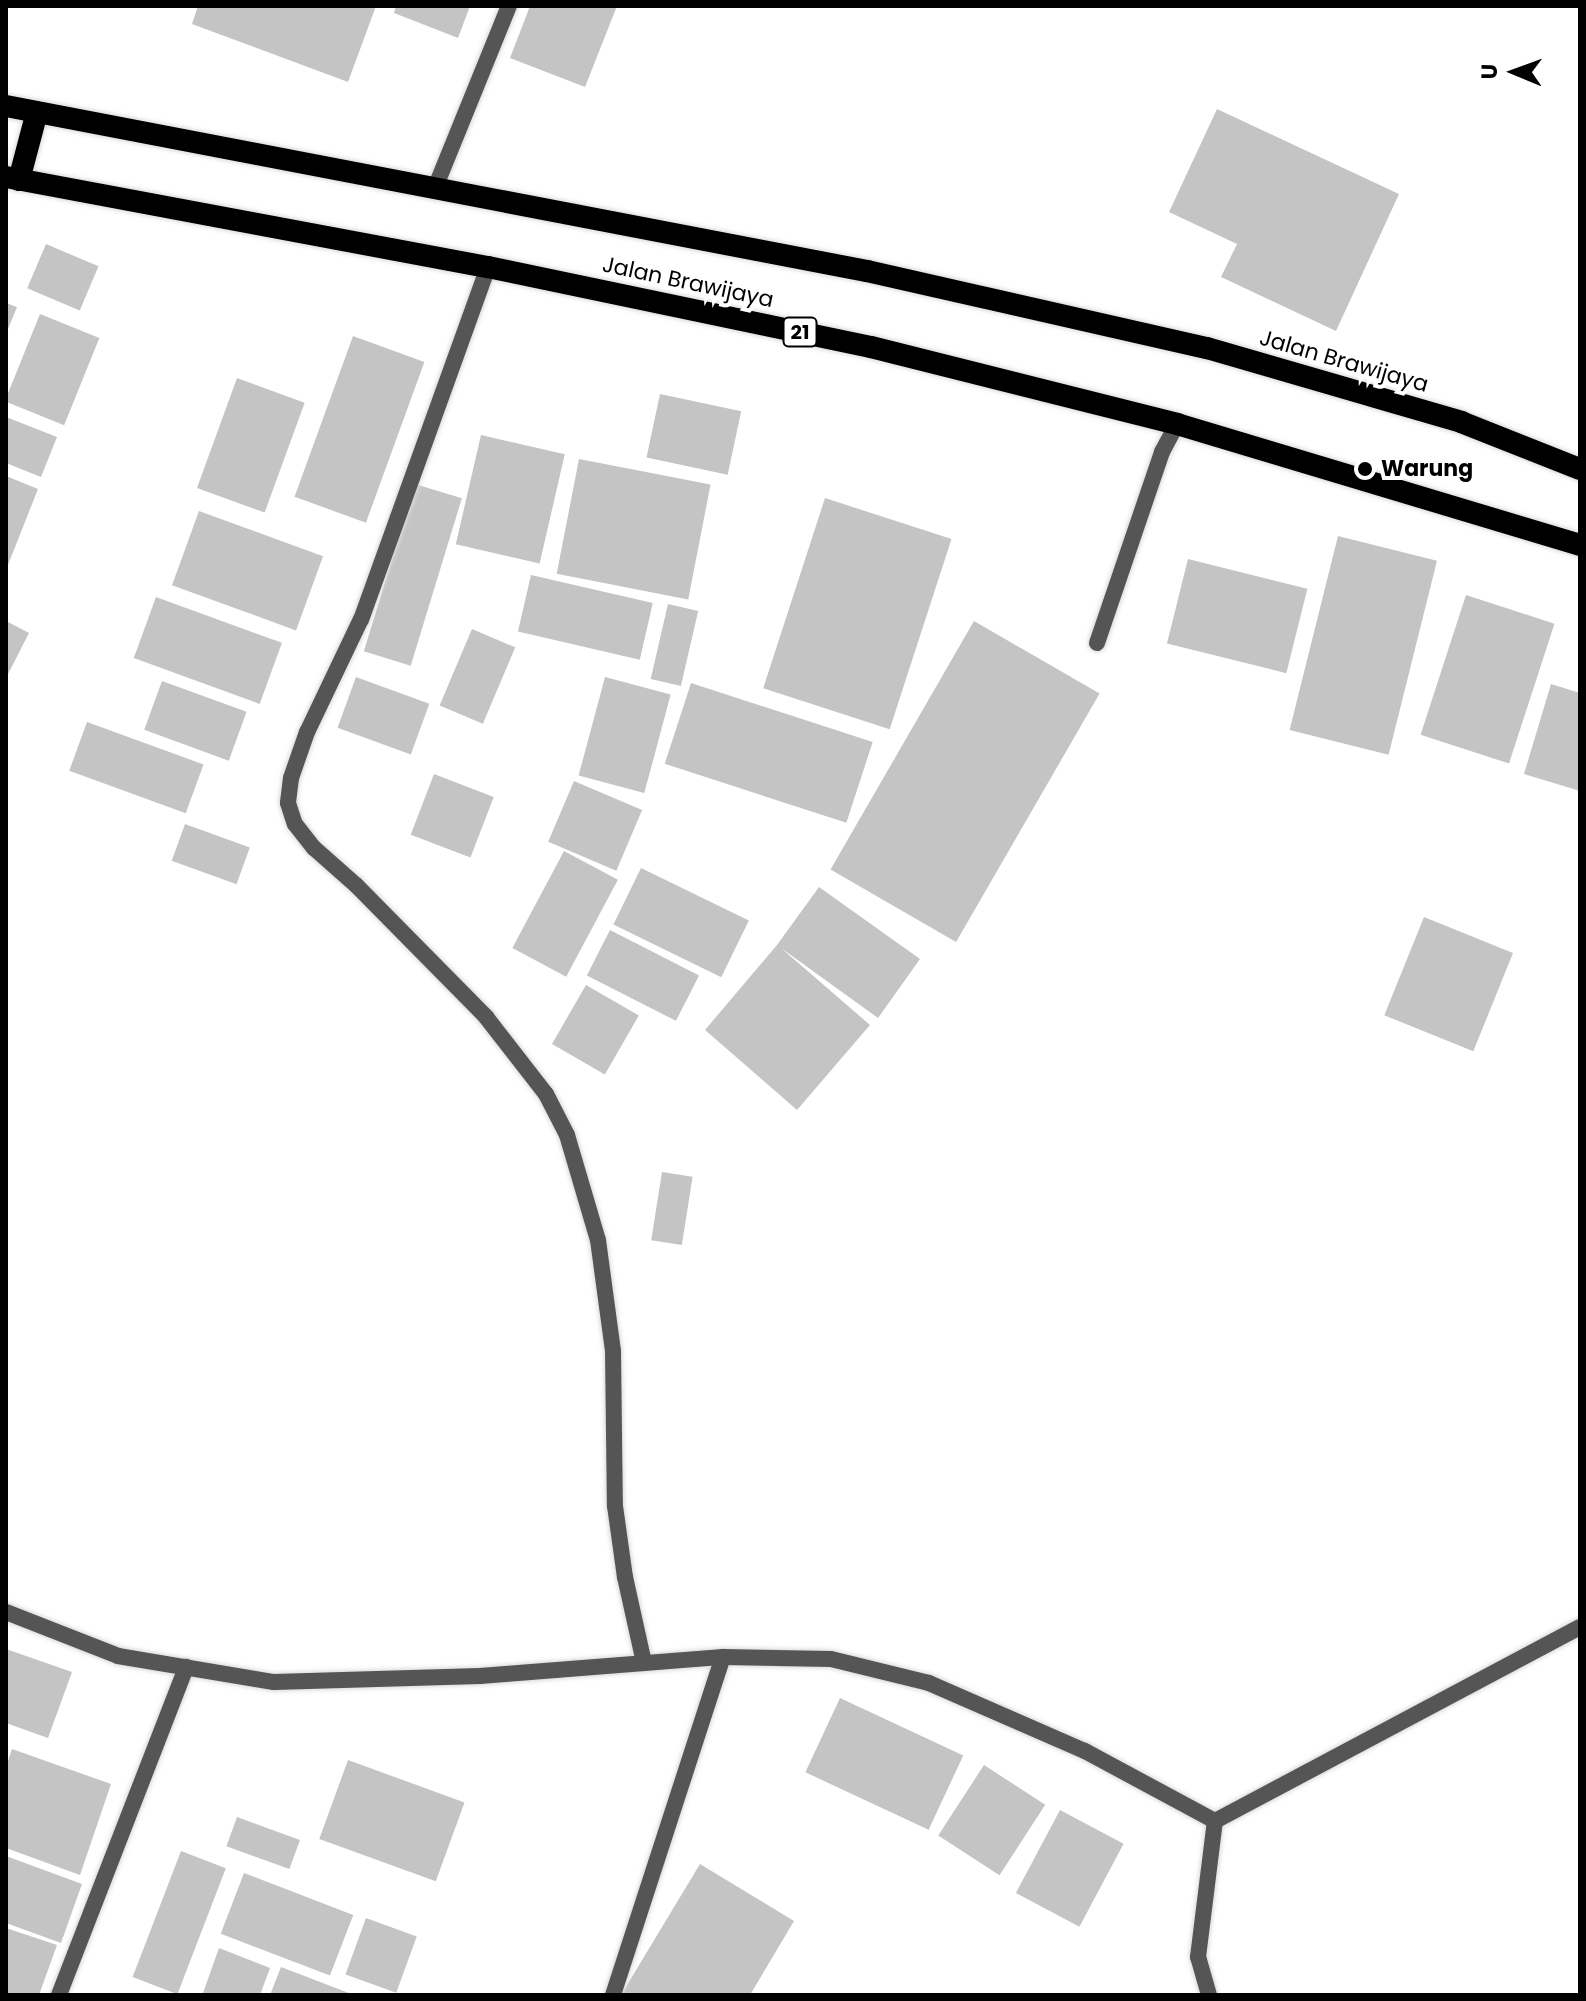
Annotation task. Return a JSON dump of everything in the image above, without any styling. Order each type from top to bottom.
[{"type":"highway","name":"Jalan Brawijaya","points":[[6,106],[867,271],[1207,348],[1461,422],[1580,469]]},
{"type":"highway","points":[[12,178],[37,112]]},
{"type":"highway","name":"Jalan Brawijaya","points":[[12,178],[488,267],[871,347],[1177,424],[1580,545]]},
{"type":"street","points":[[435,188],[509,6]]},
{"type":"street","points":[[488,267],[361,619],[307,732],[291,778],[288,803],[295,824],[314,848],[357,886],[486,1017],[546,1094],[567,1135],[598,1240],[613,1351],[615,1506],[625,1577],[644,1663]]},
{"type":"street","points":[[1097,643],[1162,452],[1177,424]]},
{"type":"street","points":[[6,1612],[118,1656],[274,1682],[480,1676],[723,1657],[831,1659],[929,1683],[1085,1751],[1215,1821]]},
{"type":"street","points":[[1215,1821],[1580,1627]]},
{"type":"street","points":[[613,1995],[723,1657]]},
{"type":"street","points":[[59,1995],[186,1667]]},
{"type":"street","points":[[1209,1995],[1198,1957],[1215,1821]]},
{"type":"building","points":[[198,6],[376,6],[348,82],[192,24]]},
{"type":"building","points":[[396,6],[470,6],[458,38],[394,13]]},
{"type":"building","points":[[530,6],[617,6],[585,87],[510,58]]},
{"type":"building","points":[[1217,109],[1399,194],[1336,331],[1221,277],[1237,244],[1169,212]]},
{"type":"building","points":[[46,244],[98,266],[80,310],[27,288]]},
{"type":"building","points":[[6,303],[17,307],[6,334]]},
{"type":"building","points":[[40,314],[99,338],[64,425],[6,402]]},
{"type":"building","points":[[353,336],[424,362],[366,523],[295,497]]},
{"type":"building","points":[[237,378],[305,403],[265,513],[197,488]]},
{"type":"building","points":[[660,394],[741,411],[728,475],[646,458]]},
{"type":"building","points":[[6,417],[57,437],[41,477],[6,463]]},
{"type":"building","points":[[481,435],[565,454],[540,563],[456,544]]},
{"type":"building","points":[[579,459],[711,485],[688,599],[557,574]]},
{"type":"building","points":[[6,476],[38,489],[6,570]]},
{"type":"building","points":[[415,484],[462,498],[411,666],[364,651]]},
{"type":"building","points":[[825,498],[951,539],[890,729],[763,688]]},
{"type":"building","points":[[199,511],[323,556],[296,630],[172,585]]},
{"type":"building","points":[[1338,536],[1437,561],[1389,755],[1290,730]]},
{"type":"building","points":[[1188,559],[1307,589],[1286,673],[1167,643]]},
{"type":"building","points":[[531,575],[653,603],[640,660],[518,632]]},
{"type":"building","points":[[1466,595],[1554,624],[1509,764],[1421,735]]},
{"type":"building","points":[[156,597],[282,643],[260,704],[134,658]]},
{"type":"building","points":[[668,604],[698,611],[681,686],[651,679]]},
{"type":"building","points":[[6,621],[29,633],[6,678]]},
{"type":"building","points":[[974,621],[1100,694],[956,942],[830,870]]},
{"type":"building","points":[[472,629],[515,647],[483,724],[440,705]]},
{"type":"building","points":[[356,677],[429,704],[411,754],[338,728]]},
{"type":"building","points":[[605,677],[671,695],[644,793],[579,776]]},
{"type":"building","points":[[162,681],[247,712],[229,761],[144,730]]},
{"type":"building","points":[[691,683],[873,742],[846,823],[665,764]]},
{"type":"building","points":[[1551,684],[1580,693],[1580,791],[1524,774]]},
{"type":"building","points":[[87,722],[204,764],[186,813],[69,771]]},
{"type":"building","points":[[434,774],[494,797],[470,858],[411,835]]},
{"type":"building","points":[[574,781],[642,810],[616,871],[548,842]]},
{"type":"building","points":[[185,824],[250,848],[237,884],[172,861]]},
{"type":"building","points":[[564,851],[618,880],[566,977],[512,948]]},
{"type":"building","points":[[641,868],[749,921],[721,977],[613,925]]},
{"type":"building","points":[[819,887],[920,959],[878,1018],[781,948],[870,1025],[797,1110],[705,1030],[777,945]]},
{"type":"building","points":[[1424,917],[1513,953],[1473,1051],[1384,1015]]},
{"type":"building","points":[[610,930],[699,975],[676,1021],[587,975]]},
{"type":"building","points":[[586,985],[639,1015],[605,1074],[552,1044]]},
{"type":"building","points":[[662,1172],[693,1177],[682,1245],[651,1240]]},
{"type":"building","points":[[6,1649],[72,1672],[48,1738],[6,1723]]},
{"type":"building","points":[[840,1698],[963,1755],[929,1830],[805,1772]]},
{"type":"building","points":[[12,1749],[111,1784],[80,1875],[6,1848],[6,1767]]},
{"type":"building","points":[[348,1760],[465,1802],[436,1881],[319,1839]]},
{"type":"building","points":[[984,1765],[1045,1805],[999,1875],[938,1835]]},
{"type":"building","points":[[1060,1810],[1124,1844],[1079,1927],[1016,1893]]},
{"type":"building","points":[[237,1817],[300,1840],[289,1869],[226,1846]]},
{"type":"building","points":[[181,1851],[226,1868],[177,1994],[133,1977]]},
{"type":"building","points":[[6,1856],[82,1884],[61,1943],[6,1923]]},
{"type":"building","points":[[700,1864],[794,1921],[750,1995],[621,1995]]},
{"type":"building","points":[[244,1873],[353,1915],[330,1976],[221,1934]]},
{"type":"building","points":[[366,1918],[417,1936],[396,1993],[345,1974]]},
{"type":"building","points":[[6,1928],[57,1945],[39,1995],[6,1994]]},
{"type":"building","points":[[219,1948],[270,1968],[260,1995],[203,1993]]},
{"type":"building","points":[[281,1967],[354,1995],[270,1995]]},
{"type":"place","name":"Warung","points":[[1365,469]]}]
